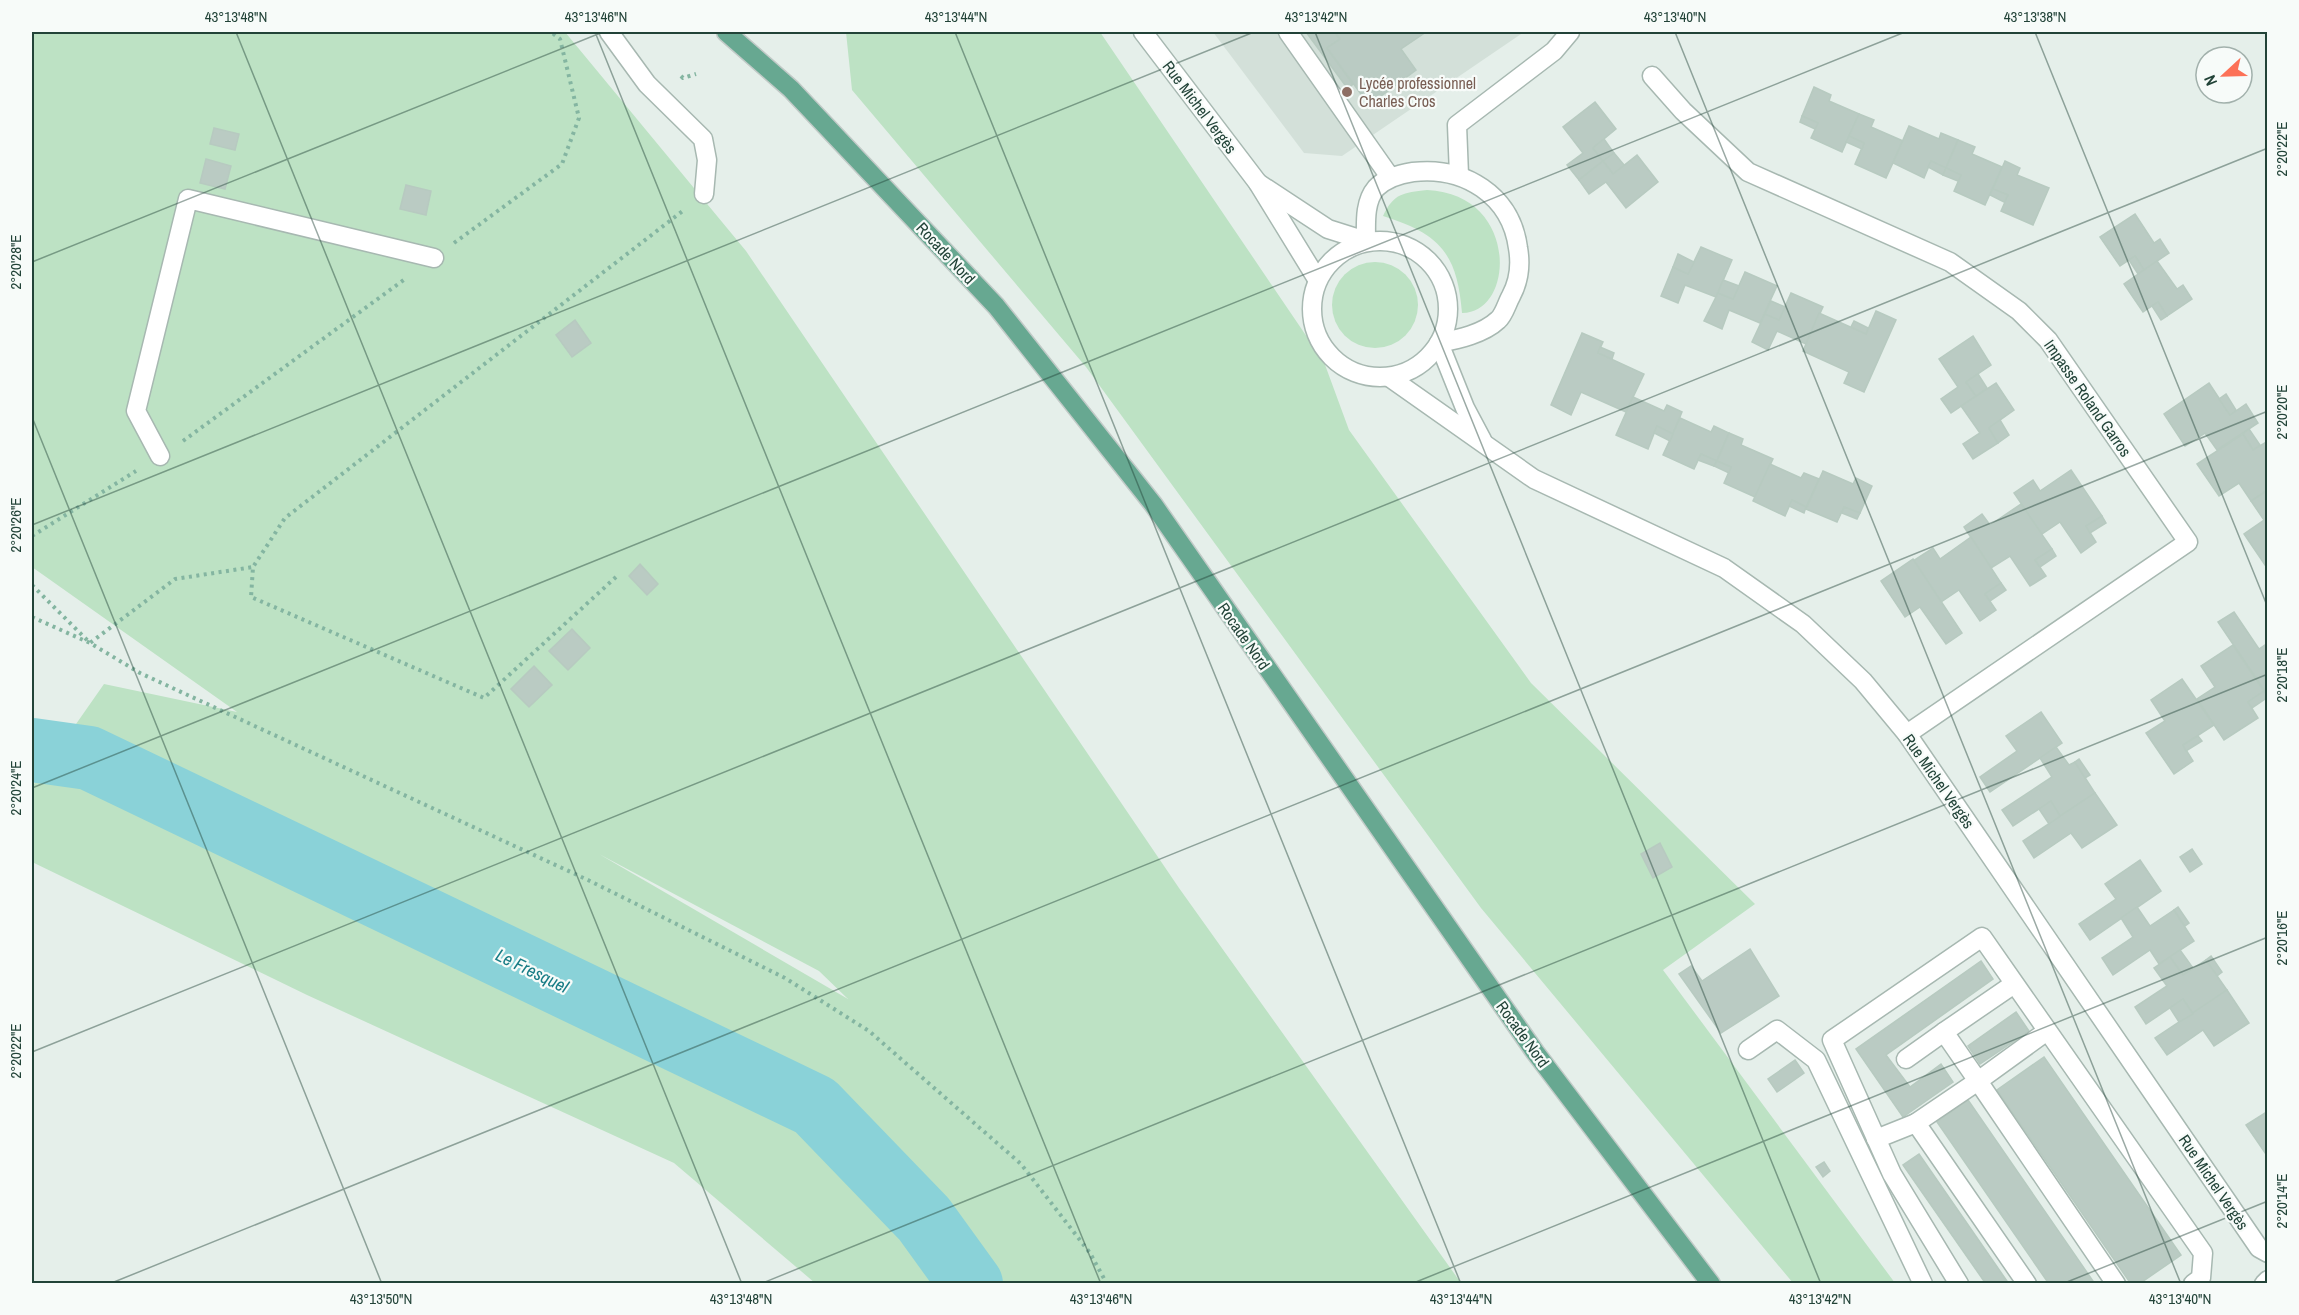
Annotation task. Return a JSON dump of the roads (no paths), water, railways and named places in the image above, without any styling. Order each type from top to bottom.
[{"type":"main road","name":"Rocade Nord","points":[[726,32],[791,89],[996,306],[1146,495],[1535,1052],[1711,1284]]},
{"type":"street","points":[[609,32],[647,84],[703,139],[707,160],[704,194]]},
{"type":"street","name":"Rue Michel Vergès","points":[[1143,32],[1258,183],[1317,279]]},
{"type":"street","points":[[1288,32],[1390,177]]},
{"type":"street","points":[[1460,175],[1457,125],[1554,51],[1570,32]]},
{"type":"street","name":"Impasse Roland Garros","points":[[1652,76],[1683,111],[1748,172],[1950,262],[2019,311],[2048,340],[2188,542],[1907,734]]},
{"type":"street","points":[[1366,241],[1366,213],[1375,189],[1390,177],[1426,170],[1460,175],[1498,201],[1511,220],[1520,261],[1516,287],[1498,320],[1465,338],[1439,343]]},
{"type":"street","name":"Rue Michel Vergès","points":[[1258,183],[1328,229],[1366,241]]},
{"type":"street","points":[[160,456],[136,411],[188,199],[434,258]]},
{"type":"street","points":[[1366,241],[1392,241],[1417,250],[1436,268],[1446,292],[1448,318],[1439,343],[1418,366],[1389,377],[1368,376],[1348,369],[1331,357],[1319,340],[1312,320],[1311,299],[1317,279],[1337,254],[1366,241]]},
{"type":"street","name":"Rue Michel Vergès","points":[[1439,343],[1466,408],[1485,444]]},
{"type":"street","name":"Rue Michel Vergès","points":[[1389,377],[1534,479],[1724,568],[1803,624],[1863,681],[1907,734],[2259,1248],[2268,1253]]},
{"type":"street","points":[[1959,1284],[1892,1174],[1832,1040],[1982,937],[2203,1253],[2202,1278],[2193,1284]]},
{"type":"street","points":[[1906,1059],[2014,984]]},
{"type":"street","points":[[1748,1050],[1777,1030],[1816,1060],[1923,1284]]},
{"type":"street","points":[[1876,1139],[1916,1123],[2048,1031]]},
{"type":"street","points":[[1944,1032],[2116,1284]]},
{"type":"street","points":[[1916,1123],[2027,1284]]},
{"type":"street","points":[[2264,1284],[2268,1280]]},
{"type":"waterway","name":"Le Fresquel","points":[[32,750],[89,758],[815,1106],[924,1219],[971,1284]]},
{"type":"place","name":"Lycée professionnel Charles Cros","points":[[1347,92]]}]
